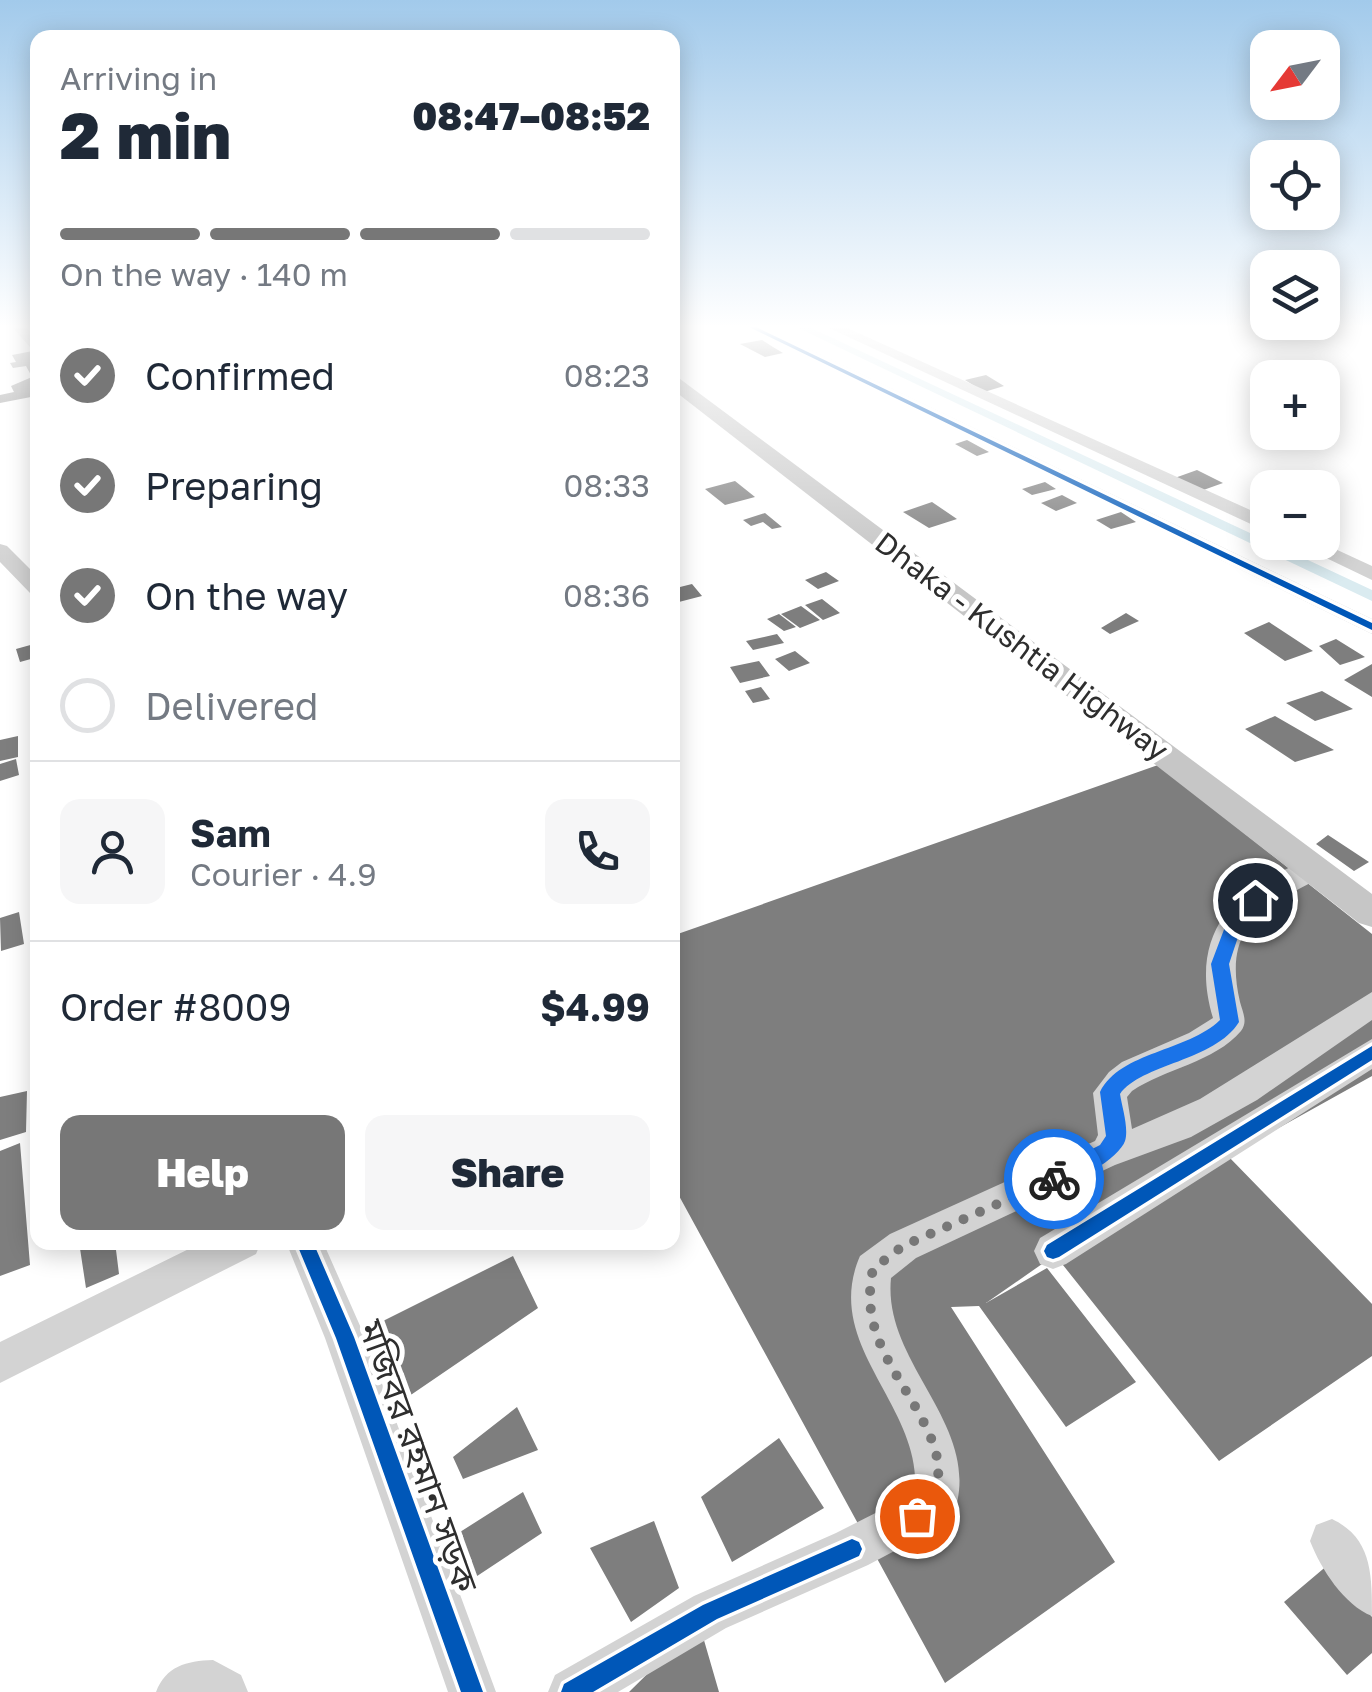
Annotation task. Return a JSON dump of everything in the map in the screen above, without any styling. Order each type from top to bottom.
[{"type":"main road","name":"Dhaka - Kushtia Highway","points":[[707,406],[1372,913]]},
{"type":"street","points":[[917,406],[1372,627]]},
{"type":"street","points":[[1008,406],[1250,518]]},
{"type":"street","points":[[5,558],[30,560]]},
{"type":"street","points":[[5,558],[30,582]]},
{"type":"street","points":[[1340,559],[1372,574]]},
{"type":"street","points":[[1107,1152],[1116,1138],[1110,1092],[1120,1078],[1167,1060],[1220,1032],[1230,1022],[1220,964],[1237,916],[1255,900],[1314,869]]},
{"type":"street","points":[[572,1692],[710,1612],[852,1549],[936,1506],[940,1472],[933,1443],[877,1341],[867,1297],[873,1269],[903,1246],[1107,1152],[1144,1143],[1183,1126],[1372,1004]]},
{"type":"street","points":[[1052,1251],[1372,1052]]},
{"type":"street","points":[[0,1362],[227,1250]]},
{"type":"street","name":"মজিবর রহমান সড়ক","points":[[307,1250],[345,1337],[472,1692]]},
{"type":"street","points":[[1332,1541],[1372,1592]]},
{"type":"street","points":[[180,1692],[192,1686],[213,1684],[224,1692]]},
{"type":"building","points":[[967,440],[989,452],[977,456],[955,444]]},
{"type":"building","points":[[1197,470],[1223,483],[1195,493],[1169,480]]},
{"type":"building","points":[[735,481],[755,497],[725,505],[705,489]]},
{"type":"building","points":[[1045,482],[1056,489],[1032,495],[1022,489]]},
{"type":"building","points":[[1062,495],[1077,503],[1056,511],[1041,503]]},
{"type":"building","points":[[932,502],[957,519],[929,528],[903,512]]},
{"type":"building","points":[[1121,512],[1136,522],[1111,529],[1096,520]]},
{"type":"building","points":[[765,513],[782,527],[772,529],[763,522],[751,526],[743,520]]},
{"type":"building","points":[[826,572],[839,581],[818,589],[805,580]]},
{"type":"building","points":[[692,584],[702,596],[680,602],[680,587]]},
{"type":"building","points":[[822,599],[840,613],[823,620],[805,605]]},
{"type":"building","points":[[801,606],[820,620],[800,628],[781,614]]},
{"type":"building","points":[[1126,613],[1139,621],[1110,634],[1101,628]]},
{"type":"building","points":[[779,614],[796,627],[784,631],[767,619]]},
{"type":"building","points":[[1269,622],[1313,651],[1285,661],[1244,633]]},
{"type":"building","points":[[777,634],[784,643],[753,650],[746,641]]},
{"type":"building","points":[[1336,639],[1365,657],[1340,665],[1319,646]]},
{"type":"building","points":[[30,645],[30,659],[20,662],[16,649]]},
{"type":"building","points":[[795,651],[810,663],[789,671],[775,659]]},
{"type":"building","points":[[759,661],[770,676],[740,683],[730,667]]},
{"type":"building","points":[[1372,664],[1372,697],[1344,680]]},
{"type":"building","points":[[761,687],[770,699],[753,703],[745,691]]},
{"type":"building","points":[[1322,691],[1353,709],[1315,721],[1286,703]]},
{"type":"building","points":[[1275,716],[1334,750],[1295,762],[1245,729]]},
{"type":"building","points":[[18,736],[18,757],[0,761],[0,740]]},
{"type":"building","points":[[16,759],[19,775],[0,781],[0,764]]},
{"type":"building","points":[[1158,765],[1372,934],[1372,1076],[1228,1156],[1372,1304],[1372,1356],[1219,1461],[1055,1255],[986,1303],[1047,1268],[1136,1382],[1066,1427],[979,1306],[951,1307],[1115,1562],[945,1683],[680,1198],[680,933]]},
{"type":"building","points":[[1328,835],[1369,862],[1354,871],[1316,844]]},
{"type":"building","points":[[19,912],[24,944],[1,951],[0,918]]},
{"type":"building","points":[[27,1091],[26,1132],[0,1140],[0,1097]]},
{"type":"building","points":[[20,1143],[30,1265],[0,1276],[0,1151]]},
{"type":"building","points":[[80,1250],[116,1250],[119,1274],[86,1288]]},
{"type":"building","points":[[513,1256],[538,1308],[399,1403],[367,1329]]},
{"type":"building","points":[[517,1407],[538,1450],[463,1479],[453,1457]]},
{"type":"building","points":[[779,1438],[824,1508],[732,1562],[701,1497]]},
{"type":"building","points":[[523,1492],[542,1533],[462,1586],[449,1539]]},
{"type":"building","points":[[654,1521],[679,1588],[631,1622],[590,1548]]},
{"type":"building","points":[[1329,1564],[1372,1617],[1372,1653],[1347,1675],[1284,1602]]},
{"type":"building","points":[[699,1623],[719,1692],[629,1692]]},
{"type":"waterway","points":[[969,406],[1372,596]]},
{"type":"cycle path","points":[[915,406],[1372,627]]},
{"type":"cycle path","points":[[1053,1251],[1372,1052]]},
{"type":"cycle path","points":[[307,1250],[345,1337],[472,1692]]},
{"type":"cycle path","points":[[572,1692],[710,1612],[852,1549]]},
{"type":"way so far","points":[[917,1516],[936,1506],[940,1472],[933,1443],[877,1341],[867,1297],[873,1269],[903,1246],[1054,1179]]},
{"type":"route","points":[[1054,1179],[1107,1152],[1116,1138],[1116,1114],[1110,1092],[1120,1078],[1167,1060],[1220,1032],[1230,1022],[1220,964],[1237,916],[1255,900]]}]
